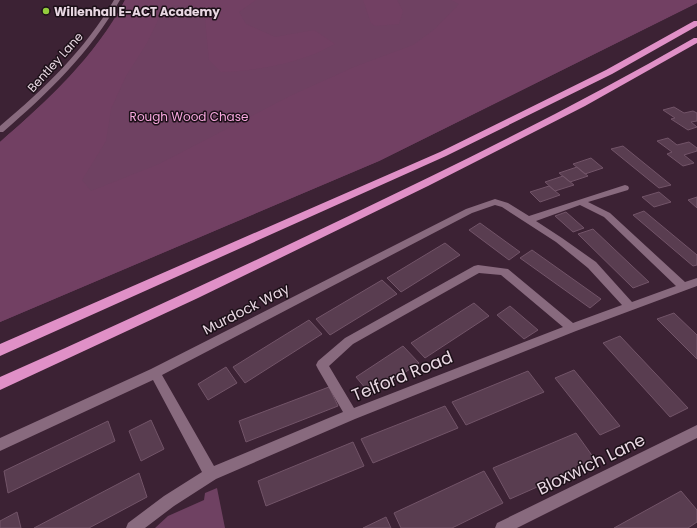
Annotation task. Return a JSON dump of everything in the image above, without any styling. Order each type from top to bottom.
[{"type":"highway","points":[[0,350],[443,154],[610,72],[697,22]]},
{"type":"highway","points":[[0,384],[126,328],[484,154],[649,68],[697,40]]},
{"type":"street","name":"Bentley Lane","points":[[0,130],[36,100],[76,58],[102,24],[117,0]]},
{"type":"street","points":[[529,220],[626,188]]},
{"type":"street","name":"Murdock Way","points":[[0,445],[155,373],[469,211],[495,202],[505,205],[529,220]]},
{"type":"street","points":[[580,202],[606,215],[684,287]]},
{"type":"street","points":[[529,220],[560,240],[592,265],[630,307]]},
{"type":"street","points":[[351,415],[322,365],[349,341],[478,269],[504,272],[572,328]]},
{"type":"street","name":"Telford Road","points":[[133,528],[169,501],[211,474],[351,415],[572,328],[697,282]]},
{"type":"street","points":[[155,373],[211,474]]},
{"type":"street","name":"Bloxwich Lane","points":[[502,528],[697,431]]},
{"type":"green space","name":"Rough Wood Chase","points":[[125,0],[697,0],[697,3],[379,161],[0,322],[0,142],[44,103],[71,75],[97,45],[113,22]]},
{"type":"green space","points":[[217,488],[225,528],[155,528],[168,516],[204,500],[205,493]]},
{"type":"shaded area","name":"Rough Wood Chase","points":[[125,0],[256,0],[239,12],[246,24],[275,37],[314,30],[335,44],[312,55],[288,63],[254,69],[221,72],[209,60],[205,18],[192,6],[172,5],[158,20],[147,43],[126,76],[111,109],[106,141],[82,180],[91,191],[159,164],[290,96],[354,67],[413,45],[435,29],[459,4],[451,0],[697,0],[697,3],[379,161],[0,322],[0,142],[53,94],[85,59],[113,21]]},
{"type":"shaded area","points":[[363,0],[397,0],[403,11],[399,24],[375,26],[371,23]]},
{"type":"building","points":[[674,107],[684,113],[693,111],[697,113],[697,121],[691,122],[697,127],[688,130],[671,119],[675,118],[663,110]]},
{"type":"building","points":[[668,138],[677,145],[689,142],[697,148],[697,151],[684,155],[694,163],[683,166],[667,154],[672,152],[657,141]]},
{"type":"building","points":[[623,146],[671,185],[659,188],[611,149]]},
{"type":"building","points":[[591,158],[603,168],[585,174],[573,164]]},
{"type":"building","points":[[577,167],[588,176],[570,182],[559,173]]},
{"type":"building","points":[[563,176],[574,185],[555,191],[545,182]]},
{"type":"building","points":[[549,186],[560,195],[540,202],[530,192]]},
{"type":"building","points":[[659,192],[671,202],[654,207],[642,197]]},
{"type":"building","points":[[697,197],[697,208],[688,200]]},
{"type":"building","points":[[644,211],[697,255],[697,265],[693,266],[633,215]]},
{"type":"building","points":[[566,212],[584,228],[573,232],[555,216]]},
{"type":"building","points":[[480,223],[520,252],[509,260],[469,230]]},
{"type":"building","points":[[593,229],[649,282],[633,288],[578,234]]},
{"type":"building","points":[[445,243],[460,255],[401,292],[387,278]]},
{"type":"building","points":[[532,250],[601,299],[590,308],[520,258]]},
{"type":"building","points":[[382,280],[397,294],[330,335],[316,319]]},
{"type":"building","points":[[474,303],[489,316],[425,358],[411,343]]},
{"type":"building","points":[[510,306],[538,330],[524,339],[497,315]]},
{"type":"building","points":[[674,313],[697,335],[697,359],[657,319]]},
{"type":"building","points":[[309,320],[322,334],[245,383],[233,367]]},
{"type":"building","points":[[620,336],[688,408],[670,417],[603,343]]},
{"type":"building","points":[[403,346],[419,363],[371,395],[356,377]]},
{"type":"building","points":[[226,367],[237,383],[208,400],[198,384]]},
{"type":"building","points":[[574,370],[620,426],[600,435],[555,378]]},
{"type":"building","points":[[528,371],[544,392],[466,425],[452,402]]},
{"type":"building","points":[[329,387],[338,406],[246,442],[239,421]]},
{"type":"building","points":[[445,406],[458,428],[373,463],[361,439]]},
{"type":"building","points":[[151,420],[164,449],[141,461],[129,431]]},
{"type":"building","points":[[108,421],[115,441],[8,493],[4,471]]},
{"type":"building","points":[[576,433],[596,461],[510,499],[493,468]]},
{"type":"building","points":[[353,442],[364,466],[266,506],[258,481]]},
{"type":"building","points":[[484,471],[503,503],[452,528],[401,528],[394,513]]},
{"type":"building","points":[[139,473],[147,497],[89,528],[34,528]]},
{"type":"building","points":[[681,491],[697,510],[697,522],[688,528],[614,528]]},
{"type":"building","points":[[17,512],[21,528],[0,528],[0,521]]},
{"type":"building","points":[[386,517],[391,528],[363,528]]},
{"type":"place","name":"Willenhall E-ACT Academy","points":[[46,11]]}]
